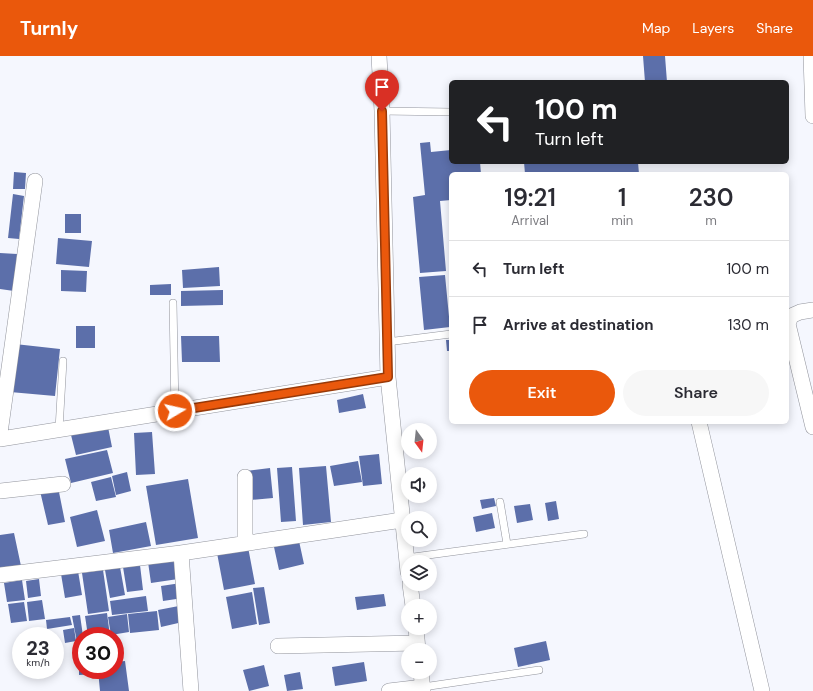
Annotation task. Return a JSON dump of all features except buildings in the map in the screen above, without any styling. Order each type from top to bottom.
[{"type":"street","points":[[379,56],[382,111],[388,377],[401,511]]},
{"type":"street","points":[[811,56],[813,116]]},
{"type":"street","points":[[0,433],[5,359],[35,181]]},
{"type":"street","points":[[789,321],[791,316],[800,312],[813,310]]},
{"type":"street","points":[[789,328],[813,427]]},
{"type":"street","points":[[0,439],[388,377]]},
{"type":"street","points":[[700,424],[762,691]]},
{"type":"street","points":[[245,477],[245,543]]},
{"type":"street","points":[[0,491],[64,484]]},
{"type":"street","points":[[0,575],[181,553],[401,520]]},
{"type":"street","points":[[181,553],[190,691]]},
{"type":"street","points":[[278,646],[401,646]]},
{"type":"street","points":[[389,691],[423,689],[422,679]]},
{"type":"lane","points":[[382,111],[449,112]]},
{"type":"lane","points":[[173,303],[175,411]]},
{"type":"lane","points":[[387,342],[449,334]]},
{"type":"lane","points":[[59,429],[63,361]]},
{"type":"lane","points":[[500,502],[507,544]]},
{"type":"lane","points":[[437,559],[507,544],[584,534]]},
{"type":"lane","points":[[423,689],[539,670]]},
{"type":"route","points":[[175,411],[388,377],[382,111]]}]
